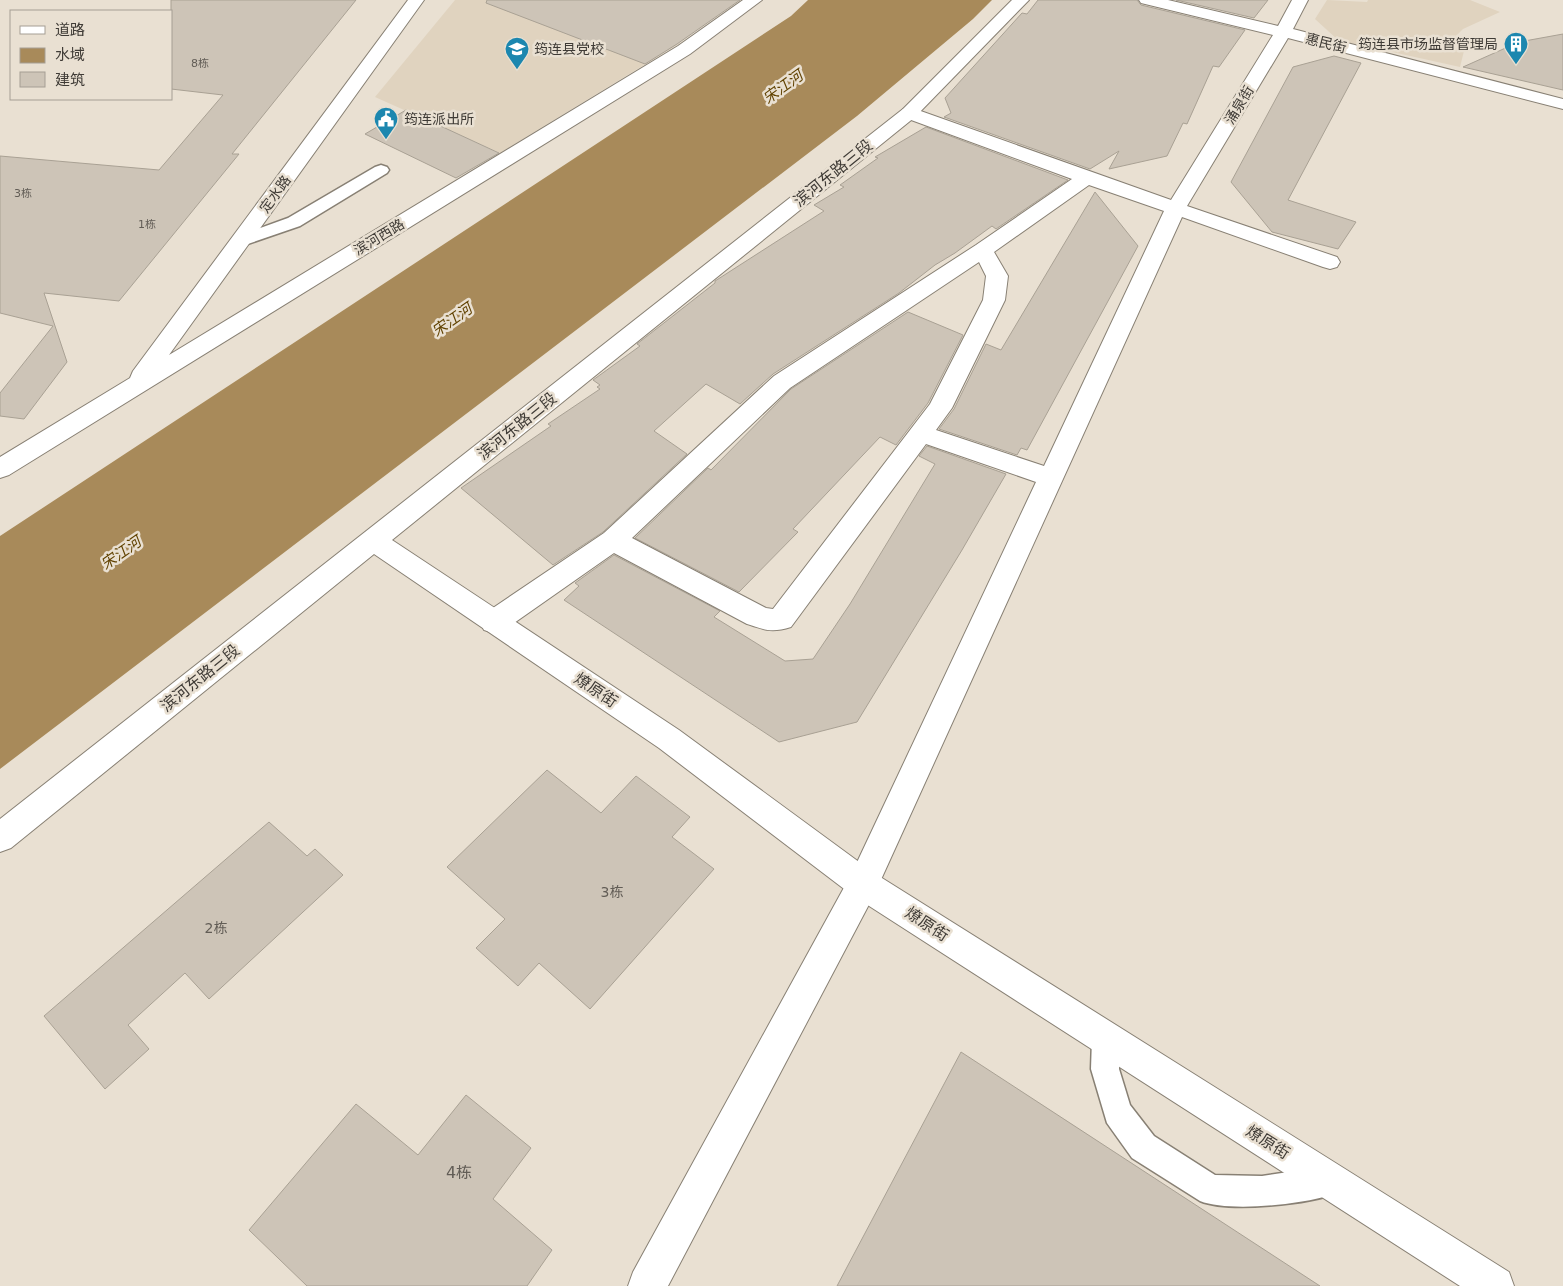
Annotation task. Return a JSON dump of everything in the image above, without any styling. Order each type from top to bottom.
[{"type":"street","name":"定水路","points":[[133,388],[416,0]]},
{"type":"street","name":"滨河西路","points":[[0,469],[684,50],[754,0]]},
{"type":"street","name":"滨河东路三段","points":[[0,838],[909,113],[1021,0]]},
{"type":"street","name":"惠民街","points":[[1147,0],[1284,32],[1563,104]]},
{"type":"street","name":"涌泉街","points":[[647,1286],[863,884],[1176,208],[1284,32],[1300,0]]},
{"type":"street","points":[[909,113],[1087,178],[1330,262]]},
{"type":"street","points":[[494,622],[612,540],[782,382],[983,250],[1087,178]]},
{"type":"street","points":[[612,540],[757,616],[769,620],[781,619],[940,408],[994,300],[997,276],[983,250]]},
{"type":"street","points":[[921,434],[1051,478]]},
{"type":"street","name":"燎原街","points":[[373,540],[669,739],[863,884],[1495,1286]]},
{"type":"lane","points":[[239,242],[294,222],[381,170]]},
{"type":"lane","points":[[1106,1039],[1105,1069],[1117,1113],[1143,1147],[1211,1190],[1262,1191],[1329,1180]]},
{"type":"shaded area","name":"筠连县党校","points":[[455,0],[563,0],[680,43],[500,153],[375,97]]},
{"type":"shaded area","points":[[1327,0],[1367,2],[1368,0],[1470,0],[1500,12],[1463,29],[1447,45],[1464,51],[1460,67],[1338,40],[1315,19]]},
{"type":"water","name":"宋江河","points":[[808,0],[992,0],[973,19],[857,116],[0,769],[0,536],[791,16]]},
{"type":"building","points":[[171,0],[356,0],[232,154],[239,154],[119,301],[44,293],[67,362],[24,419],[0,416],[0,393],[53,326],[0,313],[0,156],[159,170],[223,95],[172,89]]},
{"type":"building","points":[[487,0],[740,0],[645,64],[486,3]]},
{"type":"building","points":[[1038,0],[1137,0],[1141,5],[1245,30],[1219,67],[1213,66],[1187,124],[1183,123],[1167,156],[1109,169],[1119,151],[1090,169],[944,117],[951,113],[945,98],[1022,13],[1027,14]]},
{"type":"building","points":[[1176,0],[1268,0],[1254,18]]},
{"type":"building","name":"筠连县市场监督管理局","points":[[1563,34],[1563,90],[1463,67],[1519,42]]},
{"type":"building","points":[[1334,56],[1361,63],[1288,200],[1356,222],[1338,249],[1272,232],[1231,182],[1293,67]]},
{"type":"building","points":[[406,110],[499,153],[456,178],[365,134]]},
{"type":"building","points":[[926,127],[1068,180],[996,229],[992,226],[935,265],[899,293],[773,374],[740,404],[706,384],[654,431],[687,454],[603,532],[553,565],[461,488],[551,426],[548,424],[600,389],[597,387],[600,385],[593,380],[640,346],[637,344],[715,283],[715,281],[824,211],[814,205],[844,187],[840,185],[878,158],[875,157]]},
{"type":"building","points":[[1095,192],[1138,246],[1027,450],[1021,448],[1017,455],[939,429],[954,409],[986,344],[1001,350]]},
{"type":"building","points":[[908,312],[963,335],[928,403],[896,445],[880,437],[793,529],[798,532],[739,592],[635,538],[708,468],[711,470],[791,389]]},
{"type":"building","points":[[927,446],[1006,474],[857,722],[779,742],[564,600],[579,586],[575,583],[614,555],[720,611],[714,617],[785,661],[813,659],[850,604],[935,464],[919,456]]},
{"type":"building","points":[[547,770],[601,813],[636,776],[690,817],[672,837],[714,869],[590,1009],[539,963],[518,986],[476,948],[505,919],[447,867]]},
{"type":"building","points":[[269,822],[307,856],[315,849],[343,875],[209,999],[185,973],[128,1025],[149,1049],[105,1089],[44,1016]]},
{"type":"building","points":[[961,1052],[1320,1286],[837,1286]]},
{"type":"building","points":[[466,1095],[531,1148],[493,1199],[552,1250],[527,1286],[307,1286],[249,1230],[356,1104],[418,1155]]},
{"type":"place","name":"筠连县市场监督管理局","points":[[1516,65]]},
{"type":"place","name":"筠连县党校","points":[[517,70]]},
{"type":"place","name":"筠连派出所","points":[[386,140]]}]
